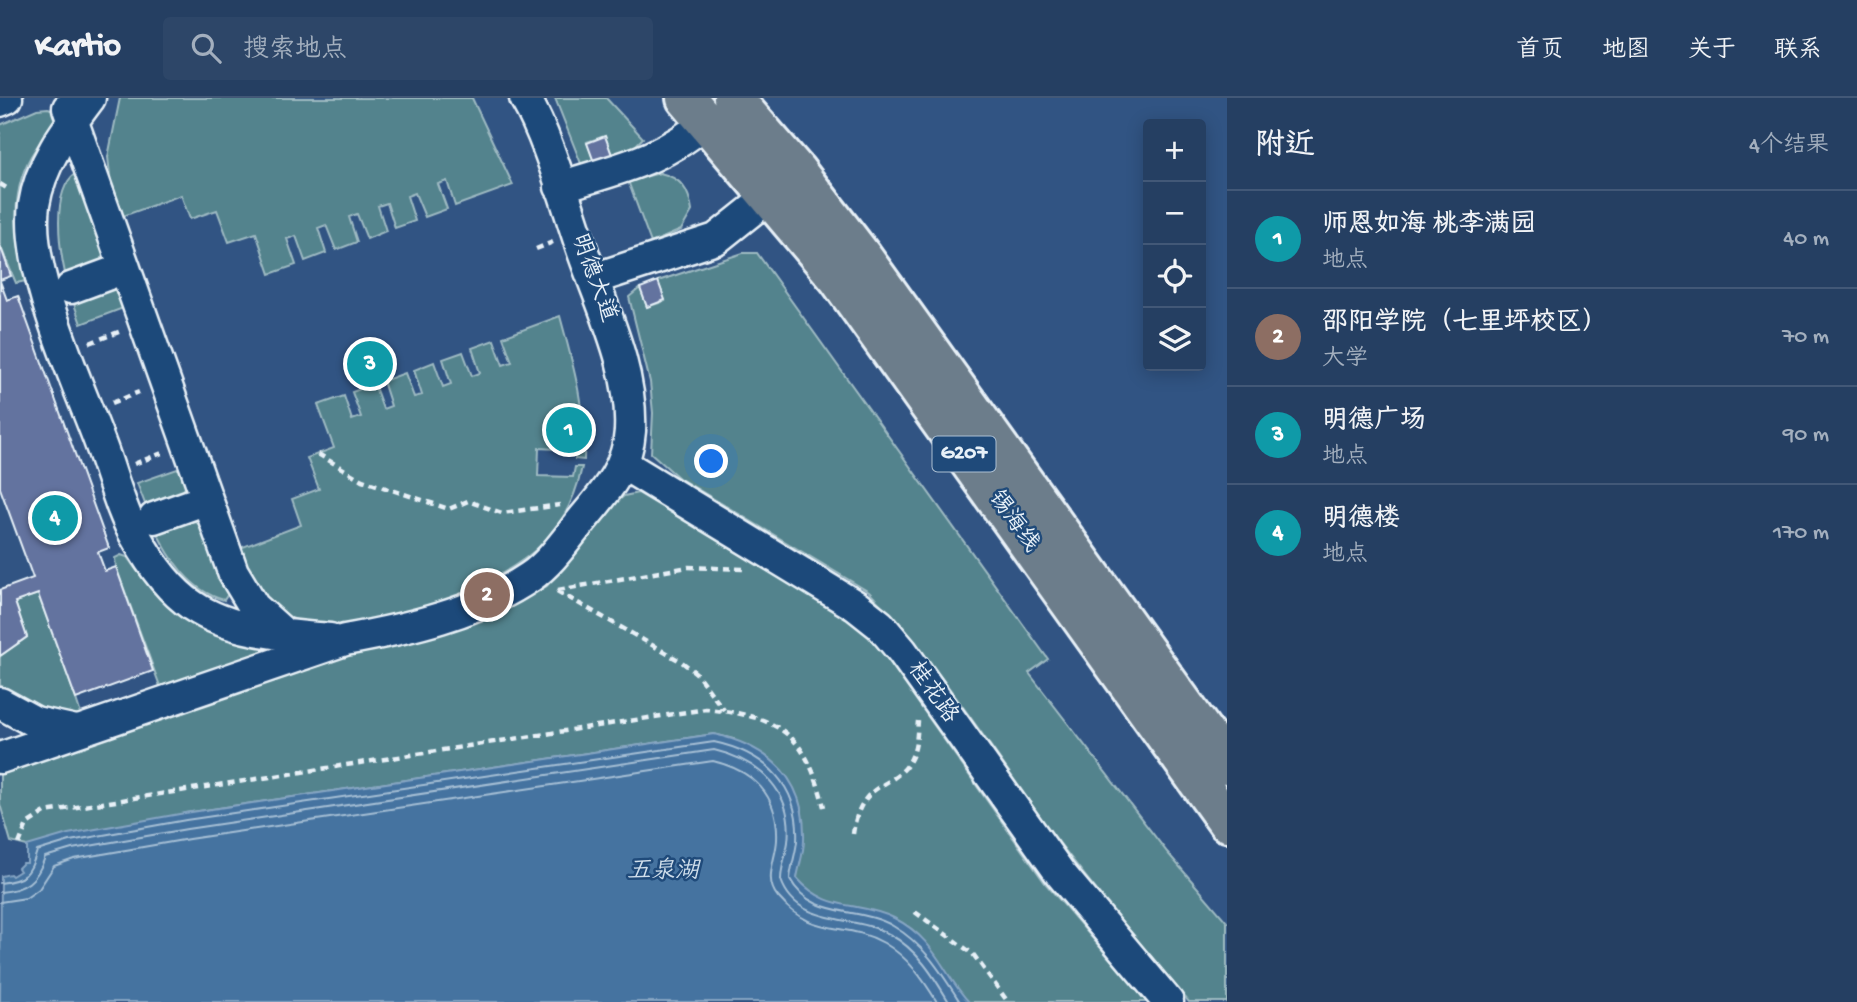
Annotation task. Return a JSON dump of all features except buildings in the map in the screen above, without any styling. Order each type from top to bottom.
[{"type":"highway","name":"锡海线","points":[[715,104],[783,184],[871,270],[1227,765]]},
{"type":"highway","name":"锡海线","points":[[783,184],[846,289],[1227,822]]},
{"type":"lane","points":[[0,101],[8,98]]},
{"type":"lane","name":"明德大道","points":[[525,98],[623,364],[629,398],[630,433],[623,464]]},
{"type":"lane","points":[[560,187],[662,154],[683,142],[715,104]]},
{"type":"lane","points":[[75,106],[125,268],[233,572],[254,607],[285,635]]},
{"type":"lane","points":[[75,106],[45,169],[34,206],[37,248],[45,291],[134,535],[160,576],[193,606],[230,624],[285,635],[345,640]]},
{"type":"lane","points":[[593,279],[716,239],[783,184]]},
{"type":"lane","points":[[71,288],[125,268]]},
{"type":"lane","points":[[8,753],[345,640],[391,632],[543,583],[592,508],[609,489],[623,464]]},
{"type":"lane","name":"桂花路","points":[[623,464],[856,606],[880,625],[922,678],[1060,873],[1168,1002]]},
{"type":"lane","points":[[154,518],[207,499]]},
{"type":"lane","points":[[0,703],[35,722],[77,732]]},
{"type":"path","points":[[67,352],[144,323]]},
{"type":"path","points":[[89,411],[165,382]]},
{"type":"path","points":[[111,473],[187,444]]},
{"type":"path","points":[[318,454],[362,480],[449,509],[468,500],[502,513],[579,501],[592,508]]},
{"type":"path","points":[[543,583],[688,567],[739,570],[751,567],[762,549]]},
{"type":"path","points":[[543,583],[682,662],[696,673],[724,711]]},
{"type":"path","points":[[853,834],[859,804],[866,795],[905,768],[913,756],[922,678]]},
{"type":"path","points":[[19,844],[27,824],[45,812],[685,710],[724,711],[760,720],[797,741],[809,760],[824,807]]},
{"type":"path","points":[[915,912],[972,954],[1008,1002]]},
{"type":"green space","points":[[120,98],[472,98],[513,185],[455,206],[447,181],[438,184],[447,209],[425,217],[415,193],[407,196],[415,221],[395,228],[387,203],[378,206],[386,231],[367,239],[357,214],[349,217],[357,242],[336,250],[326,225],[318,228],[326,253],[305,261],[296,236],[287,239],[296,265],[270,274],[256,233],[229,242],[217,210],[190,219],[181,195],[115,219],[108,157]]},
{"type":"green space","points":[[555,98],[606,98],[643,138],[634,147],[612,155],[605,136],[587,142],[594,162],[582,166]]},
{"type":"green space","points":[[37,109],[57,111],[60,117],[27,164],[18,196],[17,230],[26,281],[16,283],[0,245],[0,125]]},
{"type":"green space","points":[[76,173],[104,253],[99,264],[66,278],[61,253],[60,207],[68,182]]},
{"type":"green space","points":[[660,173],[679,181],[689,196],[692,211],[681,230],[651,243],[628,181]]},
{"type":"green space","points":[[743,253],[757,253],[1048,659],[1029,673],[1167,852],[1227,922],[1227,1002],[1189,1002],[1068,855],[965,709],[919,649],[869,592],[679,478],[651,453],[653,413],[650,382],[629,297],[640,288],[647,307],[665,301],[658,281]]},
{"type":"green space","points":[[109,286],[120,292],[126,307],[81,324],[72,298]]},
{"type":"green space","points":[[560,316],[581,405],[584,460],[575,459],[575,450],[539,448],[538,476],[573,477],[575,467],[582,467],[569,507],[544,542],[523,560],[459,595],[384,619],[347,625],[314,624],[287,616],[270,603],[235,550],[301,525],[292,499],[319,489],[307,458],[334,448],[318,405],[344,396],[352,420],[361,417],[352,392],[374,384],[383,409],[391,406],[383,381],[405,373],[414,397],[422,395],[414,370],[434,362],[443,387],[451,384],[443,359],[463,352],[472,376],[480,373],[472,348],[494,340],[503,365],[512,362],[503,337]]},
{"type":"green space","points":[[183,467],[187,483],[182,494],[147,509],[137,483]]},
{"type":"green space","points":[[638,493],[844,616],[874,640],[1045,883],[1147,1002],[759,1002],[734,739],[714,734],[185,813],[27,864],[27,846],[11,842],[0,804],[0,769],[330,655],[388,647],[513,605],[547,586],[611,507],[624,496]]},
{"type":"green space","points":[[189,517],[204,528],[228,594],[224,600],[201,589],[182,572],[155,529]]},
{"type":"green space","points":[[121,555],[127,557],[160,598],[191,621],[208,629],[278,648],[166,687],[160,686],[116,567],[115,558]]},
{"type":"green space","points":[[38,594],[81,714],[62,714],[36,708],[13,698],[4,692],[0,685],[0,656],[27,637],[15,602]]},
{"type":"water","name":"五泉湖","points":[[714,734],[752,747],[768,757],[791,783],[803,818],[804,845],[797,878],[809,889],[831,901],[880,913],[908,926],[929,946],[969,1002],[0,1002],[1,876],[12,876],[20,871],[18,868],[23,863],[27,863],[27,846],[68,834],[185,813]]},
{"type":"place","name":"明德广场","points":[[370,364]]},
{"type":"place","name":"师恩如海 桃李满园","points":[[569,430]]},
{"type":"place","name":"明德楼","points":[[55,518]]},
{"type":"place","name":"邵阳学院（七里坪校区）","points":[[487,595]]}]
